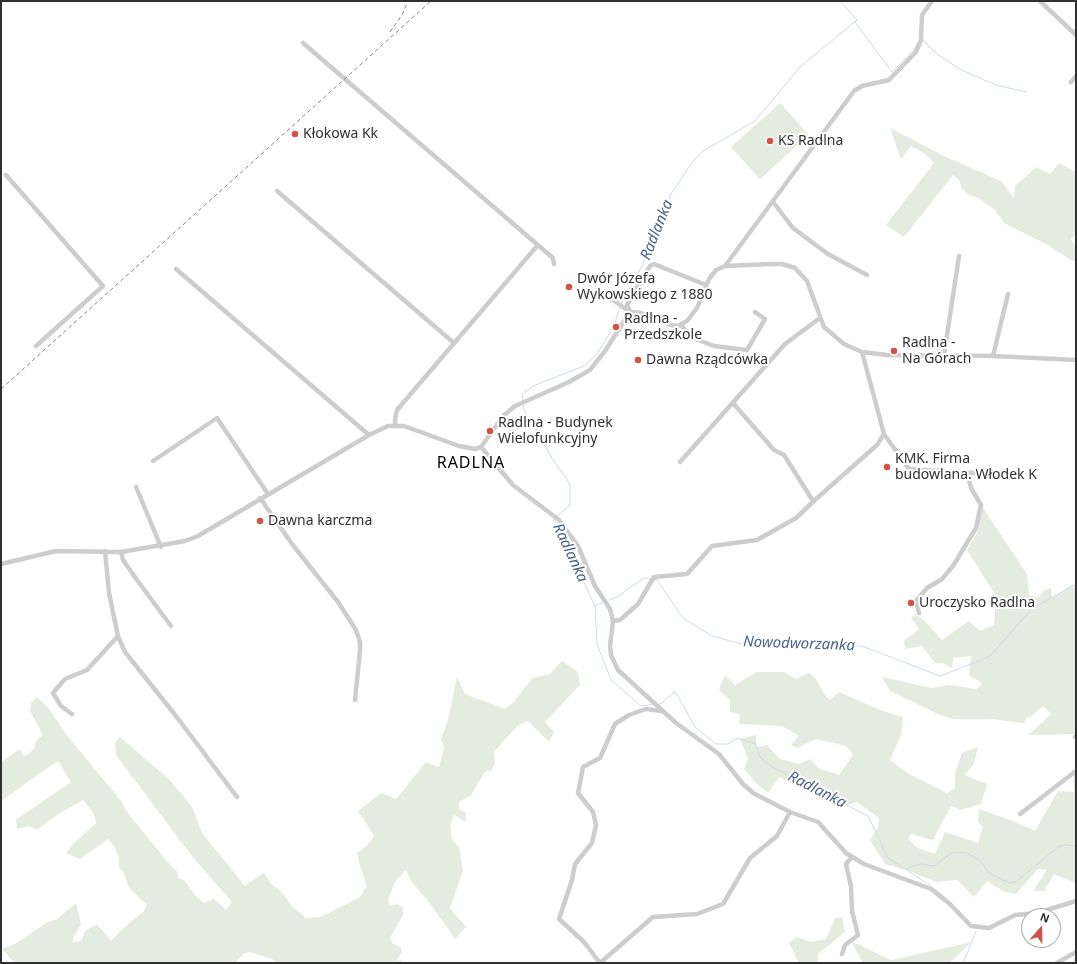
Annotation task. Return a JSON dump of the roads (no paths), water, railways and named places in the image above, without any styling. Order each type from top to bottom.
[{"type":"street","points":[[606,295],[631,313],[640,313],[671,325],[681,325],[687,321],[695,312],[706,285],[713,273],[725,266],[854,91],[862,86],[889,80],[916,52],[921,40],[922,15],[932,1]]},
{"type":"street","points":[[1040,1],[1076,35]]},
{"type":"street","points":[[303,43],[537,246],[553,258],[554,264]]},
{"type":"street","points":[[1072,82],[1076,76]]},
{"type":"street","points":[[6,175],[103,286],[36,346]]},
{"type":"street","points":[[277,191],[454,344]]},
{"type":"street","points":[[772,202],[793,228],[828,254],[867,275]]},
{"type":"street","points":[[396,425],[395,418],[397,410],[537,246]]},
{"type":"street","points":[[944,355],[959,256]]},
{"type":"street","points":[[631,313],[627,305],[650,266],[654,264],[706,285]]},
{"type":"street","points":[[725,266],[782,264],[795,268],[807,281],[824,327],[836,338],[862,352],[887,355],[993,356],[1076,360]]},
{"type":"street","points":[[176,269],[369,435]]},
{"type":"street","points":[[993,356],[1008,294]]},
{"type":"street","points":[[681,325],[691,337],[714,346],[747,350],[765,319],[755,312]]},
{"type":"street","points":[[1,564],[56,551],[121,552],[160,547],[185,541],[198,536],[369,435],[396,425],[412,428],[459,446],[475,449],[480,447],[503,416],[519,403],[569,382],[590,370],[605,351],[623,322],[631,313]]},
{"type":"street","points":[[680,462],[785,344],[820,318]]},
{"type":"street","points":[[862,352],[884,434],[908,468],[974,473]]},
{"type":"street","points":[[733,403],[774,450],[784,455],[813,501]]},
{"type":"street","points":[[152,462],[217,418],[268,494]]},
{"type":"street","points":[[613,621],[620,620],[638,604],[654,576],[687,574],[712,546],[757,540],[796,518],[813,501],[877,445],[884,434]]},
{"type":"street","points":[[480,447],[513,485],[558,519],[578,546],[595,586],[610,609],[613,621],[610,646],[611,655],[618,670],[676,723],[719,754],[743,784],[753,793],[790,812],[818,822],[846,853],[864,864],[931,889],[950,904],[971,926],[989,928],[1015,915],[1037,913],[1076,901]]},
{"type":"street","points":[[919,613],[916,601],[927,588],[942,579],[953,566],[976,528],[981,505],[971,488],[967,472]]},
{"type":"street","points":[[136,487],[160,547]]},
{"type":"street","points":[[260,498],[292,544],[338,602],[356,630],[360,642],[360,651],[355,700]]},
{"type":"street","points":[[105,551],[109,593],[118,636],[125,652],[176,716],[237,797]]},
{"type":"street","points":[[121,552],[123,560],[136,580],[170,626]]},
{"type":"street","points":[[72,714],[61,706],[52,693],[66,679],[87,670],[118,636]]},
{"type":"street","points":[[660,709],[646,709],[629,715],[615,724],[600,758],[583,767],[578,793],[593,812],[596,825],[592,843],[575,864],[572,880],[559,919],[584,942],[600,963],[652,917],[697,914],[723,904],[750,858],[777,836],[790,812]]},
{"type":"street","points":[[1020,814],[1076,771]]},
{"type":"street","points":[[842,954],[845,945],[858,935],[852,911],[851,886],[846,864],[852,857]]},
{"type":"street","points":[[1057,963],[1076,952]]},
{"type":"waterway","name":"Radlanka","points":[[621,304],[642,266],[671,194],[693,161],[703,151],[755,121],[800,67],[857,20],[840,1]]},
{"type":"waterway","points":[[855,22],[892,72],[913,51],[918,42]]},
{"type":"waterway","points":[[923,40],[937,54],[961,70],[996,85],[1026,92]]},
{"type":"waterway","name":"Radlanka","points":[[523,400],[522,394],[533,386],[584,366],[597,354],[614,326],[620,307]]},
{"type":"waterway","name":"Radlanka","points":[[523,403],[524,410],[570,486],[570,505],[556,517]]},
{"type":"waterway","points":[[554,519],[553,520],[559,529],[595,606],[597,644],[611,680],[641,706],[654,704]]},
{"type":"waterway","name":"Nowodworzanka","points":[[609,600],[617,597],[644,578],[650,579]]},
{"type":"waterway","name":"Nowodworzanka","points":[[655,580],[657,580],[683,618],[712,636],[742,644],[794,643],[862,646],[940,676],[989,657],[1033,608],[1076,584]]},
{"type":"waterway","name":"Radlanka","points":[[595,606],[602,603]]},
{"type":"waterway","name":"Radlanka","points":[[659,704],[675,691],[695,727],[716,744],[728,744],[737,738],[756,744],[760,757],[772,767],[868,816],[888,858],[931,886]]},
{"type":"waterway","points":[[906,870],[921,864],[934,866],[953,852],[967,853],[981,861],[987,871],[1010,883],[1017,881],[1058,847],[1065,845],[1076,846]]},
{"type":"waterway","name":"Radlanka","points":[[933,888],[948,900]]},
{"type":"waterway","points":[[963,963],[976,932]]},
{"type":"railway","points":[[390,32],[402,15],[408,1]]},
{"type":"railway","points":[[1,389],[431,1]]},
{"type":"place","name":"Kłokowa Kk","points":[[295,134]]},
{"type":"place","name":"KS Radlna","points":[[770,141]]},
{"type":"place","name":"Dwór Józefa Wykowskiego z 1880","points":[[569,287]]},
{"type":"place","name":"Radlna - Przedszkole","points":[[616,327]]},
{"type":"place","name":"Radlna - Na Górach","points":[[894,351]]},
{"type":"place","name":"Dawna Rządcówka","points":[[638,360]]},
{"type":"place","name":"Radlna - Budynek Wielofunkcyjny","points":[[490,431]]},
{"type":"place","name":"KMK. Firma budowlana. Włodek K","points":[[887,467]]},
{"type":"place","name":"Dawna karczma","points":[[260,521]]},
{"type":"place","name":"Uroczysko Radlna","points":[[911,603]]},
{"type":"district","name":"RADLNA","points":[[471,463]]}]
